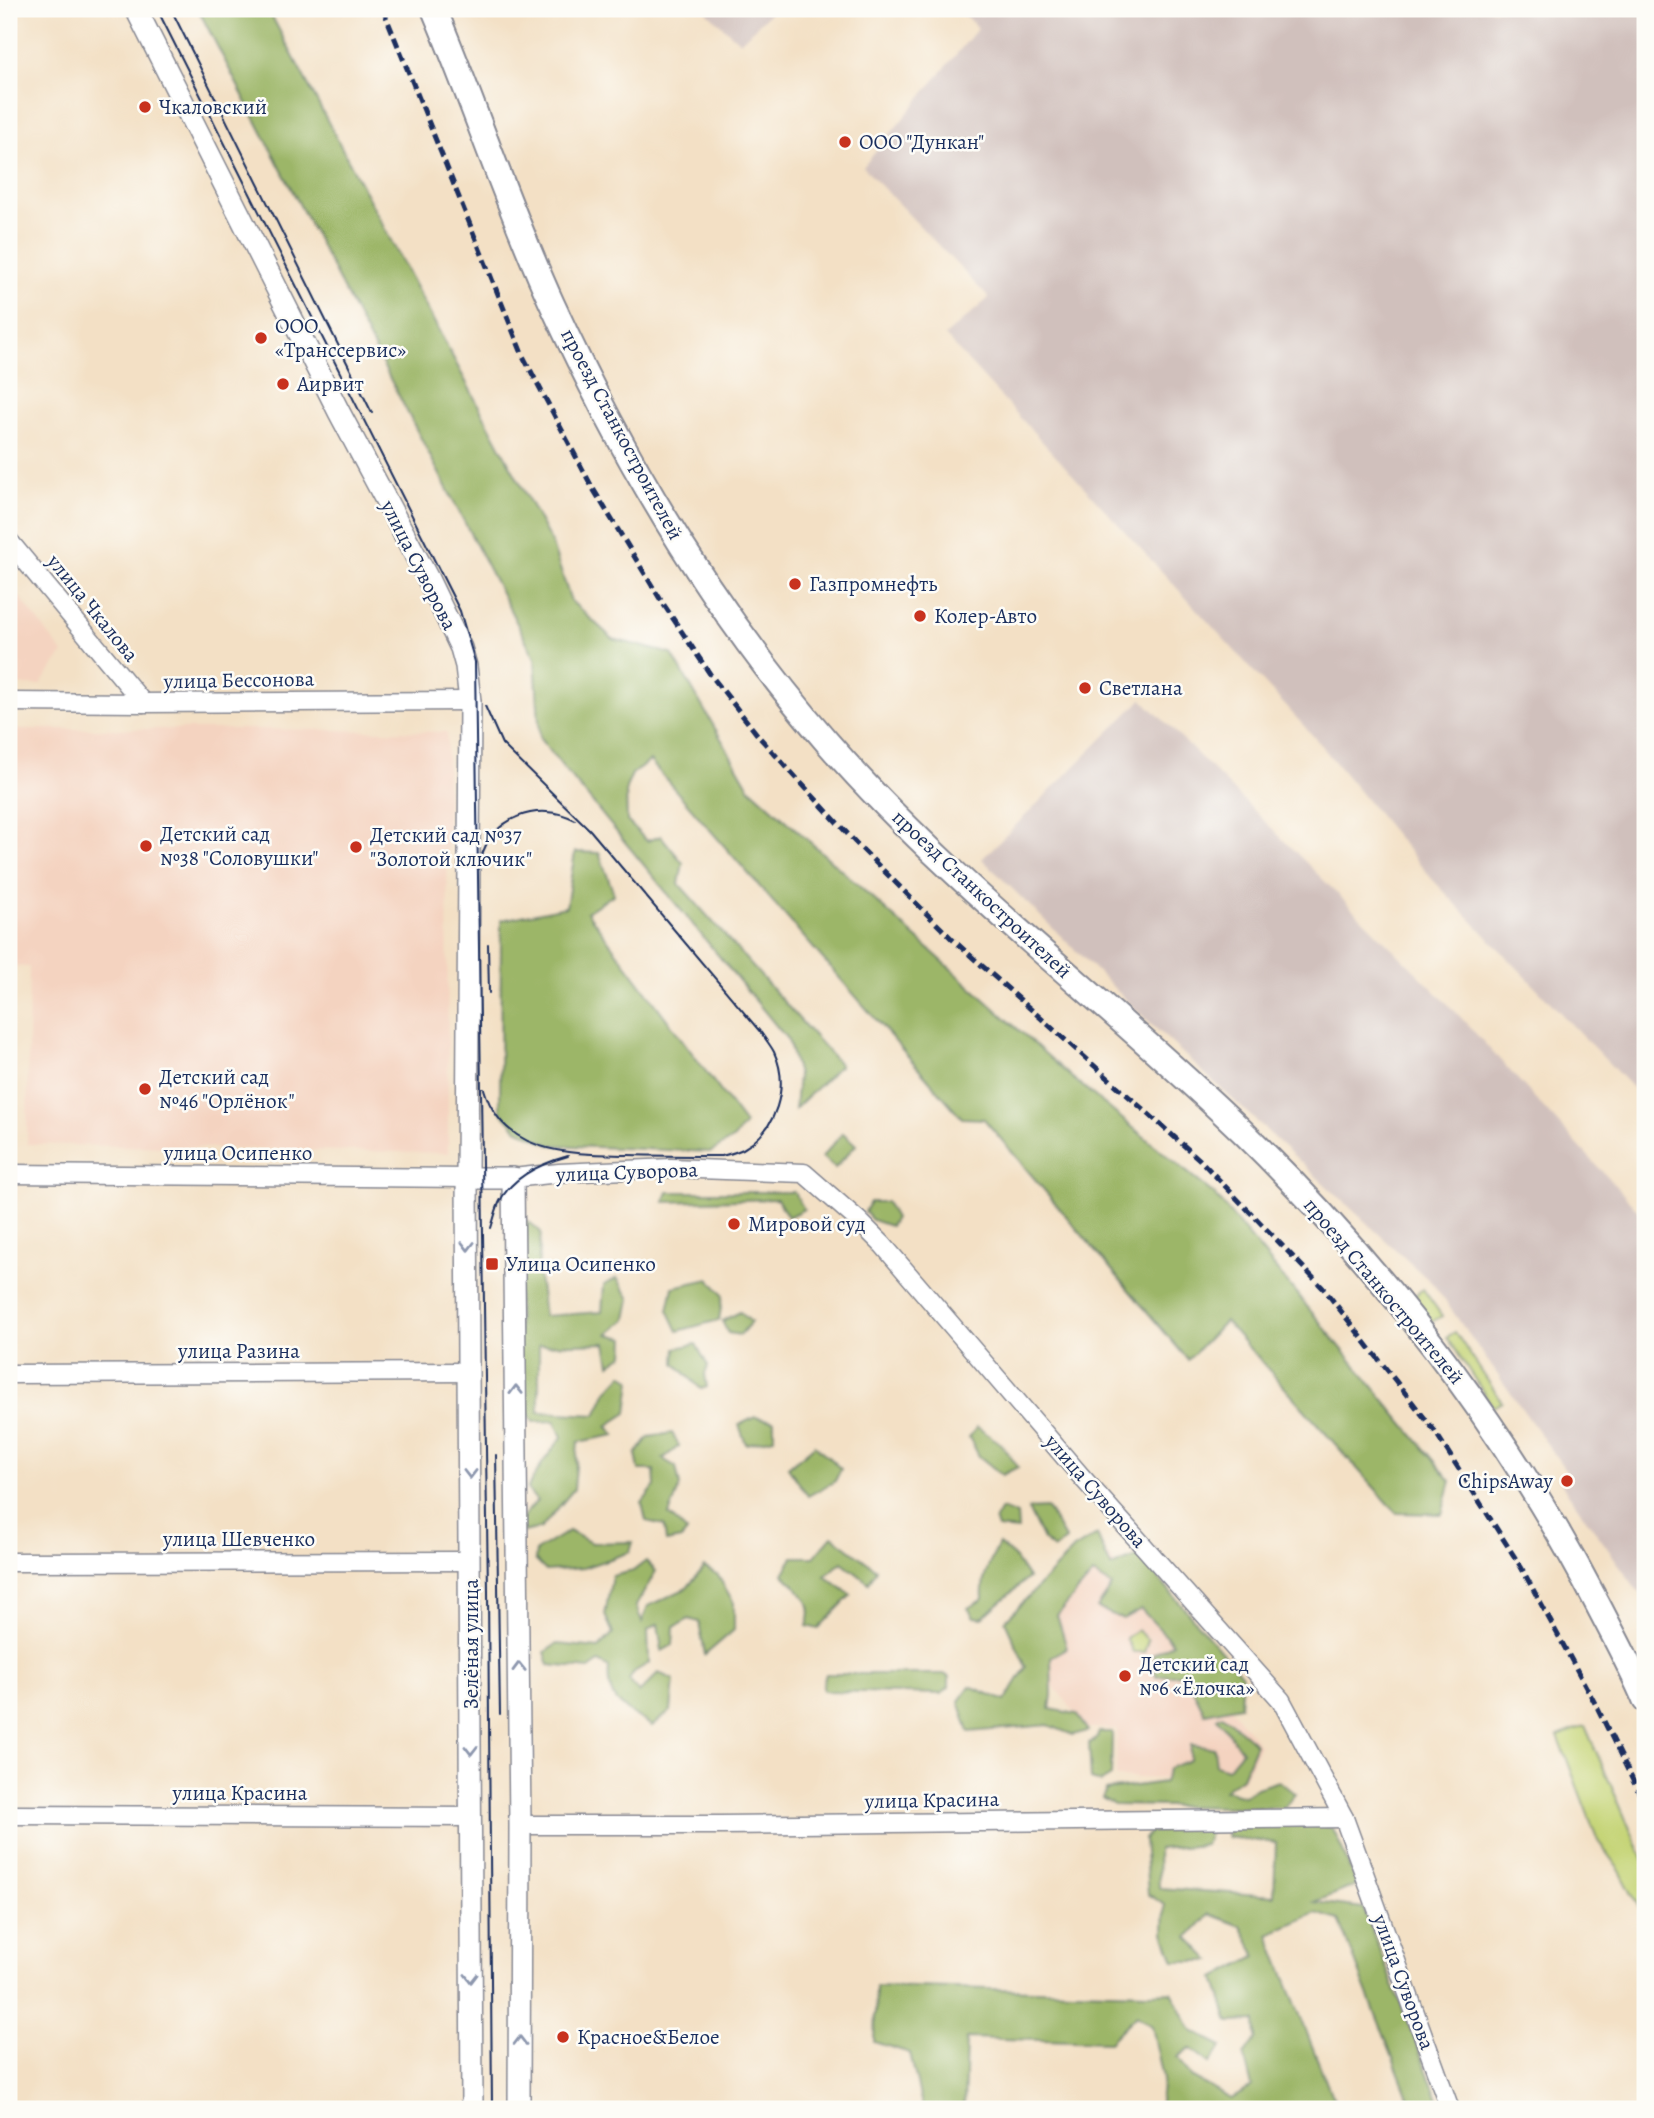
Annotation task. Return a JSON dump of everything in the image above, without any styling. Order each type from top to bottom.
[{"type":"main road","name":"проезд Станкостроителей","points":[[434,9],[536,266],[598,399],[639,476],[678,540],[741,632],[824,738],[942,862],[1241,1130],[1321,1211],[1424,1335],[1487,1419],[1638,1664],[1645,1700]]},
{"type":"street","name":"улица Суворова","points":[[136,9],[461,648],[470,701],[467,1178]]},
{"type":"street","name":"улица Чкалова","points":[[9,541],[143,703]]},
{"type":"street","name":"улица Бессонова","points":[[9,702],[470,701]]},
{"type":"street","name":"улица Суворова","points":[[513,1178],[559,1172],[671,1168],[804,1173],[883,1245],[1080,1475],[1281,1700],[1344,1818],[1450,2109]]},
{"type":"street","name":"улица Осипенко","points":[[9,1174],[467,1178]]},
{"type":"street","points":[[467,1178],[513,1178],[520,1825],[519,2109]]},
{"type":"street","name":"Зелёная улица","points":[[467,1178],[472,2109]]},
{"type":"street","name":"улица Разина","points":[[9,1374],[469,1372]]},
{"type":"street","name":"улица Шевченко","points":[[9,1562],[470,1561]]},
{"type":"street","name":"улица Красина","points":[[9,1815],[471,1817]]},
{"type":"street","name":"улица Красина","points":[[520,1825],[1344,1818]]},
{"type":"shaded area","points":[[707,9],[774,9],[740,42],[708,13]]},
{"type":"shaded area","points":[[958,9],[1645,9],[1645,1101],[1432,879],[1315,738],[945,336],[989,298],[863,167],[978,28]]},
{"type":"shaded area","points":[[9,583],[63,653],[40,685],[9,685]]},
{"type":"shaded area","points":[[1142,699],[1454,1010],[1645,1218],[1645,1601],[1558,1479],[1567,1472],[1433,1284],[1152,1025],[982,859]]},
{"type":"shaded area","points":[[9,729],[447,732],[448,1153],[27,1144],[29,967],[9,966]]},
{"type":"shaded area","name":"Детский сад №6 «Ёлочка»","points":[[1108,1555],[1260,1745],[1242,1782],[1116,1777],[1117,1729],[1087,1728],[1015,1637]]},
{"type":"green space","points":[[198,9],[268,9],[551,542],[571,601],[613,639],[672,654],[749,787],[1070,1076],[1215,1195],[1451,1481],[1442,1514],[1397,1513],[1225,1321],[1188,1360],[984,1119],[962,1118],[650,761],[632,774],[626,788],[627,821],[647,841],[661,836],[683,863],[679,884],[840,1065],[795,1109],[798,1075],[788,1040],[540,739],[535,658]]},
{"type":"green space","points":[[575,852],[599,853],[614,894],[587,912],[745,1124],[734,1138],[711,1152],[550,1145],[517,1129],[500,1110],[501,920],[566,907]]},
{"type":"green space","points":[[843,1133],[856,1145],[835,1168],[822,1157]]},
{"type":"green space","points":[[668,1192],[794,1192],[804,1209],[788,1217],[777,1199],[664,1202]]},
{"type":"green space","points":[[870,1202],[886,1202],[895,1218],[890,1226],[872,1220],[865,1212]]},
{"type":"green space","points":[[516,1213],[541,1232],[538,1268],[544,1316],[602,1312],[604,1285],[617,1278],[630,1299],[626,1319],[608,1334],[625,1338],[624,1355],[610,1364],[606,1343],[539,1345],[539,1412],[596,1415],[607,1391],[623,1374],[631,1380],[627,1413],[607,1426],[615,1435],[578,1442],[574,1489],[541,1528],[523,1532],[518,1522],[537,1501],[527,1489],[562,1437],[555,1421],[533,1422],[520,1401]]},
{"type":"green space","points":[[709,1279],[723,1295],[719,1320],[678,1331],[668,1310],[673,1287]]},
{"type":"green space","points":[[1423,1289],[1442,1316],[1430,1323],[1414,1296]]},
{"type":"green space","points":[[740,1312],[751,1322],[740,1335],[728,1333],[722,1321]]},
{"type":"green space","points":[[1455,1332],[1502,1402],[1493,1407],[1447,1337]]},
{"type":"green space","points":[[696,1344],[708,1366],[705,1374],[707,1387],[701,1389],[675,1363],[676,1348]]},
{"type":"green space","points":[[755,1417],[774,1421],[774,1438],[746,1444],[739,1425]]},
{"type":"green space","points":[[977,1427],[1000,1443],[1018,1467],[1002,1475],[979,1456],[969,1437]]},
{"type":"green space","points":[[672,1433],[679,1446],[663,1459],[676,1467],[680,1486],[669,1515],[687,1532],[681,1539],[666,1542],[664,1525],[646,1521],[642,1503],[655,1486],[654,1470],[639,1470],[636,1454],[649,1437]]},
{"type":"green space","points":[[815,1445],[841,1469],[835,1481],[808,1496],[788,1467]]},
{"type":"green space","points":[[1047,1508],[1066,1540],[1054,1549],[1043,1540],[1028,1509]]},
{"type":"green space","points":[[1001,1509],[1017,1515],[1018,1530],[998,1528],[995,1519]]},
{"type":"green space","points":[[569,1531],[591,1543],[633,1542],[630,1552],[583,1568],[546,1571],[535,1560],[536,1551]]},
{"type":"green space","points":[[1097,1535],[1111,1567],[1139,1556],[1242,1675],[1240,1706],[1205,1713],[1185,1674],[1156,1676],[1153,1654],[1173,1643],[1141,1609],[1123,1619],[1097,1608],[1112,1586],[1093,1574],[1057,1615],[1067,1648],[1051,1657],[1050,1709],[1076,1714],[1088,1731],[1073,1735],[1048,1725],[969,1732],[959,1701],[970,1686],[1005,1701],[1026,1667],[1005,1621],[1074,1549]]},
{"type":"green space","points":[[832,1536],[876,1569],[869,1583],[842,1562],[825,1576],[851,1595],[818,1629],[807,1626],[810,1610],[808,1603],[783,1574],[793,1557],[814,1557]]},
{"type":"green space","points":[[999,1544],[1013,1556],[1028,1578],[982,1618],[974,1617],[968,1608],[983,1599],[985,1577]]},
{"type":"green space","points":[[646,1561],[656,1571],[636,1606],[642,1622],[648,1606],[687,1588],[704,1567],[717,1574],[734,1603],[734,1630],[705,1655],[699,1622],[689,1619],[674,1627],[673,1645],[662,1651],[658,1624],[648,1630],[649,1663],[634,1672],[629,1680],[639,1693],[659,1673],[674,1680],[671,1711],[652,1726],[619,1704],[610,1689],[609,1668],[599,1662],[589,1669],[549,1665],[545,1652],[557,1644],[599,1648],[613,1633],[605,1615],[612,1576],[633,1571]]},
{"type":"green space","points":[[1137,1630],[1148,1640],[1144,1652],[1133,1652],[1126,1638]]},
{"type":"green space","points":[[826,1674],[944,1674],[949,1677],[949,1687],[941,1694],[823,1691]]},
{"type":"green space","points":[[1222,1715],[1256,1744],[1242,1777],[1224,1790],[1244,1796],[1256,1788],[1279,1781],[1295,1794],[1284,1808],[1114,1805],[1102,1798],[1106,1790],[1164,1782],[1169,1768],[1190,1760],[1191,1745],[1214,1748],[1216,1765],[1227,1769],[1242,1751],[1217,1718]]},
{"type":"green space","points":[[1585,1726],[1645,1863],[1645,1919],[1620,1871],[1598,1841],[1558,1736]]},
{"type":"green space","points":[[1099,1732],[1112,1732],[1111,1776],[1101,1782],[1091,1779],[1089,1743],[1096,1740]]},
{"type":"green space","points":[[1301,1821],[1333,1828],[1357,1885],[1315,1902],[1363,1908],[1442,2109],[1413,2109],[1339,1920],[1316,1913],[1268,1934],[1331,2094],[1341,2109],[1159,2109],[1163,2078],[1152,2026],[1136,2015],[1109,2042],[966,2038],[964,2109],[923,2109],[910,2053],[874,2042],[876,1986],[1172,1992],[1192,2031],[1222,2046],[1210,2063],[1190,2048],[1178,2057],[1191,2077],[1231,2099],[1252,2087],[1244,2055],[1256,2038],[1255,2021],[1229,2022],[1215,1978],[1256,1956],[1241,1926],[1209,1914],[1188,1937],[1211,1961],[1174,1961],[1164,1933],[1165,1905],[1148,1894],[1144,1839],[1158,1822],[1210,1830],[1205,1845],[1158,1849],[1159,1888],[1274,1896],[1276,1843],[1227,1837],[1228,1825]]},
{"type":"tram line","points":[[157,9],[460,611],[475,662],[492,2109]]},
{"type":"tram line","points":[[171,9],[372,413]]},
{"type":"tram line","points":[[484,1089],[494,1111],[507,1127],[524,1139],[543,1147],[585,1154],[722,1156],[743,1149],[764,1131],[777,1107],[781,1079],[774,1052],[762,1034],[590,830],[502,744],[485,706]]},
{"type":"tram line","points":[[481,859],[494,833],[505,823],[518,817],[546,812],[575,820]]},
{"type":"tram line","points":[[488,944],[489,993]]},
{"type":"tram line","points":[[491,1228],[500,1201],[513,1184],[539,1167],[568,1156]]},
{"type":"tram line","points":[[496,1455],[500,1714]]},
{"type":"railway","points":[[383,9],[523,356],[592,487],[662,602],[710,674],[760,738],[855,842],[952,939],[1199,1159],[1323,1288],[1434,1430],[1521,1567],[1597,1707],[1645,1805]]},
{"type":"place","name":"Чкаловский","points":[[145,107]]},
{"type":"place","name":"ООО \"Дункан\"","points":[[845,142]]},
{"type":"place","name":"ООО «Транссервис»","points":[[261,338]]},
{"type":"place","name":"Аирвит","points":[[283,384]]},
{"type":"place","name":"Газпромнефть","points":[[795,584]]},
{"type":"place","name":"Колер-Авто","points":[[920,616]]},
{"type":"place","name":"Светлана","points":[[1085,688]]},
{"type":"place","name":"Детский сад №38 \"Соловушки\"","points":[[146,846]]},
{"type":"place","name":"Детский сад №37 \"Золотой ключик\"","points":[[356,847]]},
{"type":"place","name":"Детский сад №46 \"Орлёнок\"","points":[[145,1089]]},
{"type":"place","name":"Мировой суд","points":[[734,1224]]},
{"type":"place","name":"Улица Осипенко","points":[[492,1264]]},
{"type":"place","name":"ChipsAway","points":[[1567,1481]]},
{"type":"place","name":"Детский сад №6 «Ёлочка»","points":[[1125,1676]]},
{"type":"place","name":"Красное&Белое","points":[[563,2037]]}]
